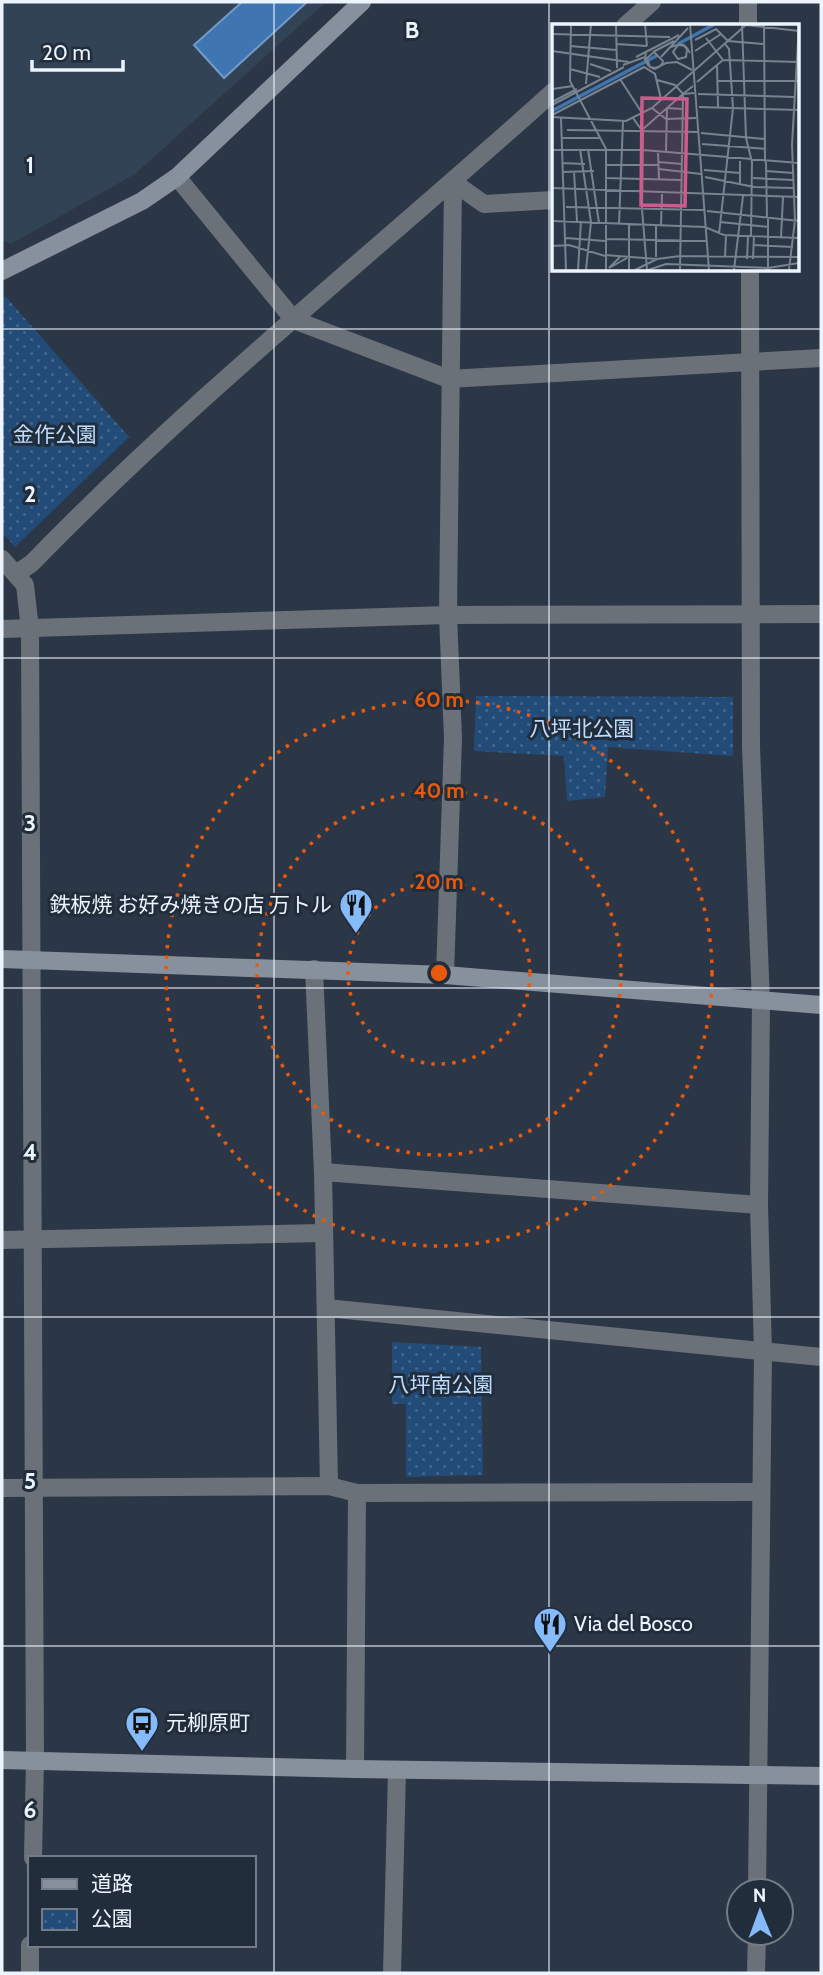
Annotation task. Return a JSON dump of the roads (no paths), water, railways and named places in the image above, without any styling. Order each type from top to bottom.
[{"type":"street","points":[[627,24],[652,2]]},
{"type":"street","points":[[748,2],[748,24]]},
{"type":"street","points":[[2,271],[142,201],[177,177],[355,5]]},
{"type":"street","points":[[16,574],[32,563],[294,320],[552,93]]},
{"type":"street","points":[[177,177],[294,320],[449,379],[821,358]]},
{"type":"street","points":[[453,182],[484,204],[552,200]]},
{"type":"street","points":[[445,975],[453,738],[448,615],[453,182]]},
{"type":"street","points":[[750,271],[753,614],[751,747],[761,1003],[759,1205],[763,1352],[759,1492],[757,1877]]},
{"type":"street","points":[[2,559],[25,585],[30,629],[35,1760],[33,1856]]},
{"type":"street","points":[[2,629],[448,615],[821,614]]},
{"type":"street","points":[[2,959],[445,975],[761,1003],[821,1005]]},
{"type":"street","points":[[314,970],[323,1172],[322,1233],[329,1486]]},
{"type":"street","points":[[323,1172],[759,1205]]},
{"type":"street","points":[[2,1240],[322,1233]]},
{"type":"street","points":[[326,1308],[821,1357]]},
{"type":"street","points":[[2,1488],[329,1486],[357,1493],[759,1492]]},
{"type":"street","points":[[355,1769],[357,1493]]},
{"type":"street","points":[[2,1760],[397,1770],[821,1776]]},
{"type":"street","points":[[391,1973],[397,1770]]},
{"type":"street","points":[[30,1947],[30,1973]]},
{"type":"street","points":[[756,1973],[757,1947]]},
{"type":"place","name":"鉄板焼 お好み焼きの店 万トル","points":[[356,935]]},
{"type":"place","name":"Via del Bosco","points":[[550,1654]]},
{"type":"place","name":"元柳原町","points":[[142,1753]]},
{"type":"park label","name":"金作公園","points":[[55,435]]},
{"type":"park label","name":"八坪北公園","points":[[582,729]]},
{"type":"park label","name":"八坪南公園","points":[[441,1385]]}]
